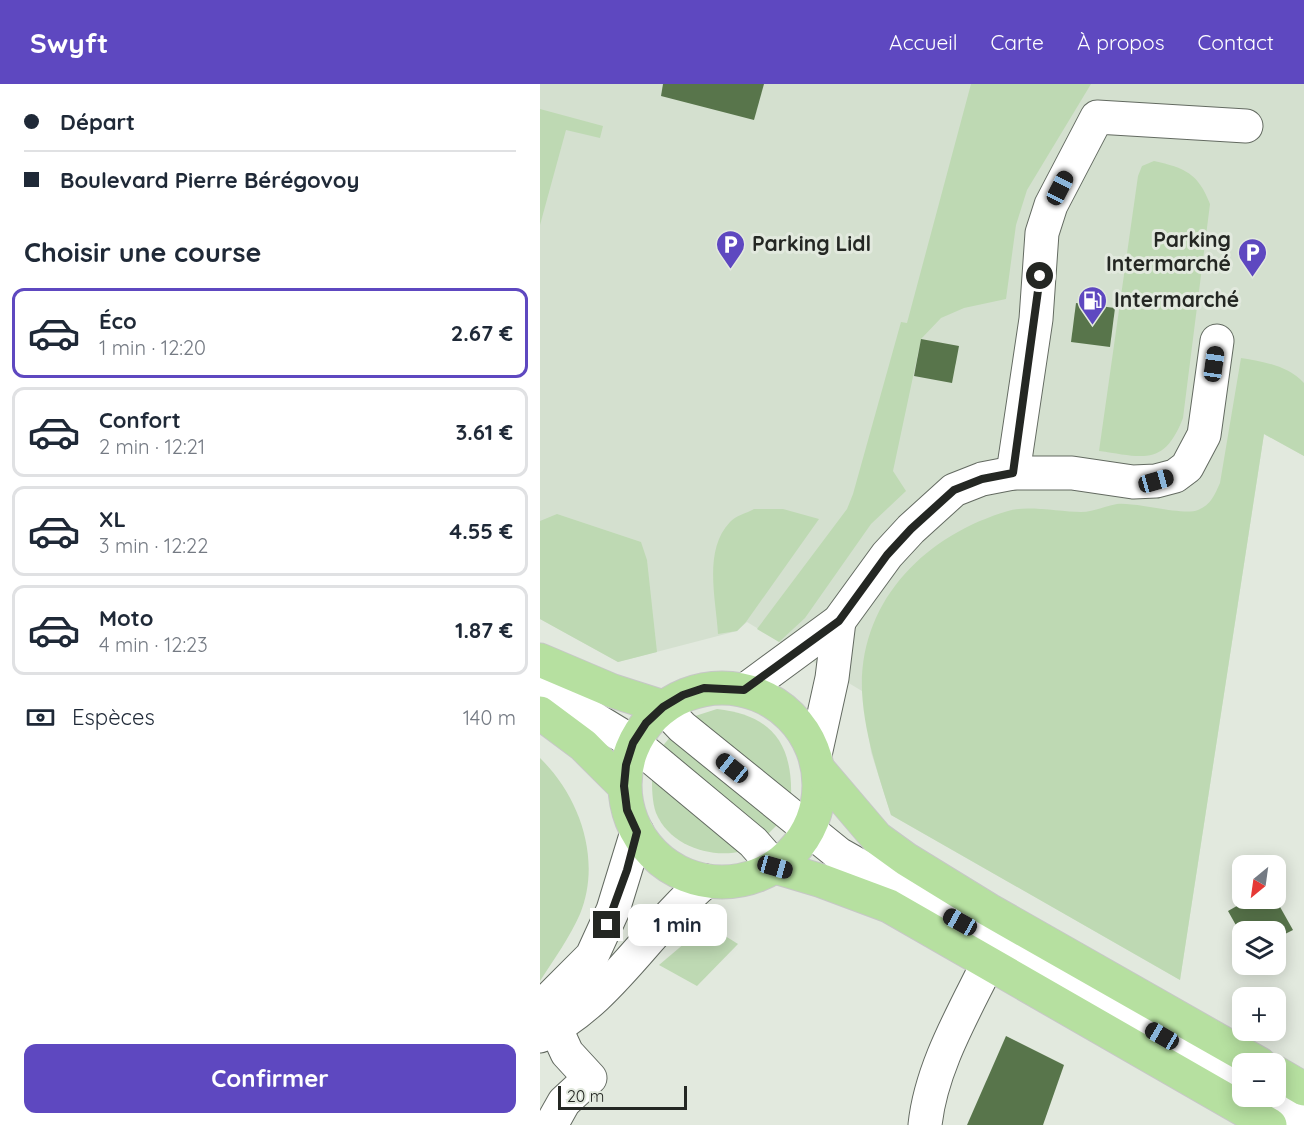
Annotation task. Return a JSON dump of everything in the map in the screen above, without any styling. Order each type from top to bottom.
[{"type":"main road","points":[[540,660],[613,691],[663,707]]},
{"type":"main road","points":[[817,762],[820,792],[808,831],[793,853],[775,867],[754,877],[730,882],[706,881],[685,876],[666,865],[650,850],[637,832],[627,810],[624,786],[626,765],[633,743],[646,723],[663,707],[683,695],[704,688],[744,690],[768,699],[788,713],[804,732],[817,762],[877,838],[906,860],[989,910],[1241,1053]]},
{"type":"main road","points":[[540,713],[583,745],[624,786]]},
{"type":"main road","points":[[775,867],[822,880],[889,906],[1270,1125]]},
{"type":"main road","points":[[1286,1078],[1304,1089]]},
{"type":"street","points":[[1013,473],[1036,319],[1042,232],[1051,205],[1097,117],[1246,126]]},
{"type":"street","points":[[744,690],[839,621],[887,555],[911,529],[954,490],[982,479],[1013,473],[1072,473],[1133,482],[1156,481],[1175,476],[1188,466],[1204,435],[1217,340]]},
{"type":"street","points":[[817,762],[832,678],[839,621]]},
{"type":"street","points":[[540,686],[633,743],[753,842],[775,867]]},
{"type":"street","points":[[663,707],[682,727],[839,854],[1232,1076]]},
{"type":"street","points":[[545,1024],[592,956],[613,910],[637,832]]},
{"type":"street","points":[[545,1024],[599,997],[668,916],[706,881]]},
{"type":"street","points":[[924,1125],[926,1107],[948,1044],[988,963]]},
{"type":"street","points":[[545,1024],[590,1078],[564,1102],[551,1125]]},
{"type":"street","points":[[1286,1106],[1304,1117]]},
{"type":"shaded area","points":[[540,84],[1304,84],[1304,456],[1264,434],[1180,980],[891,815],[871,752],[862,691],[747,622],[737,631],[618,662],[540,619]]},
{"type":"green space","points":[[971,84],[1091,84],[1027,190],[1016,225],[1006,299],[964,308],[941,318],[921,339],[893,471],[906,491],[871,524],[805,618],[779,642],[757,629],[847,509],[853,494],[901,322],[907,323]]},
{"type":"green space","points":[[540,109],[603,126],[600,138],[566,130],[540,225]]},
{"type":"green space","points":[[1154,161],[1174,166],[1189,174],[1201,185],[1210,204],[1183,418],[1168,445],[1160,452],[1140,456],[1099,451],[1138,176],[1142,166]]},
{"type":"green space","points":[[1241,358],[1283,368],[1304,383],[1304,456],[1264,434],[1180,980],[891,815],[872,753],[863,707],[864,658],[872,628],[885,600],[903,576],[950,536],[978,522],[1016,509],[1081,512],[1125,504],[1191,511],[1206,505],[1212,499],[1220,483]]},
{"type":"green space","points":[[754,509],[783,509],[819,519],[746,622],[737,631],[718,634],[713,575],[716,546],[732,520]]},
{"type":"green space","points":[[557,514],[641,542],[647,560],[657,652],[618,662],[540,619],[540,521]]},
{"type":"green space","points":[[717,709],[736,712],[752,718],[775,736],[788,762],[791,798],[692,717]]},
{"type":"green space","points":[[672,735],[779,823],[766,836],[660,749]]},
{"type":"green space","points":[[540,758],[566,791],[576,810],[588,851],[589,872],[580,914],[567,940],[540,981]]},
{"type":"green space","points":[[652,776],[743,851],[718,853],[705,851],[681,842],[671,834],[656,813]]},
{"type":"green space","points":[[698,932],[722,934],[738,944],[697,986],[659,965]]},
{"type":"building","points":[[663,84],[764,84],[754,120],[661,96]]},
{"type":"building","name":"Intermarché","points":[[1076,303],[1115,308],[1110,347],[1071,342]]},
{"type":"building","points":[[921,339],[959,346],[952,383],[914,376]]},
{"type":"building","points":[[1232,909],[1281,909],[1293,930],[1286,934],[1286,921],[1234,921],[1228,911]]},
{"type":"building","points":[[1006,1036],[1064,1065],[1043,1125],[967,1125]]},
{"type":"place","name":"Parking Lidl","points":[[731,270]]},
{"type":"place","name":"Parking Intermarché","points":[[1252,278]]},
{"type":"place","name":"Intermarché","points":[[1093,326]]},
{"type":"route","points":[[607,925],[627,870],[637,832],[627,810],[624,786],[626,765],[633,743],[646,723],[663,707],[683,695],[704,688],[724,687],[744,690],[839,621],[868,577],[887,555],[911,529],[954,490],[982,479],[1013,473],[1036,319],[1040,276]]}]
